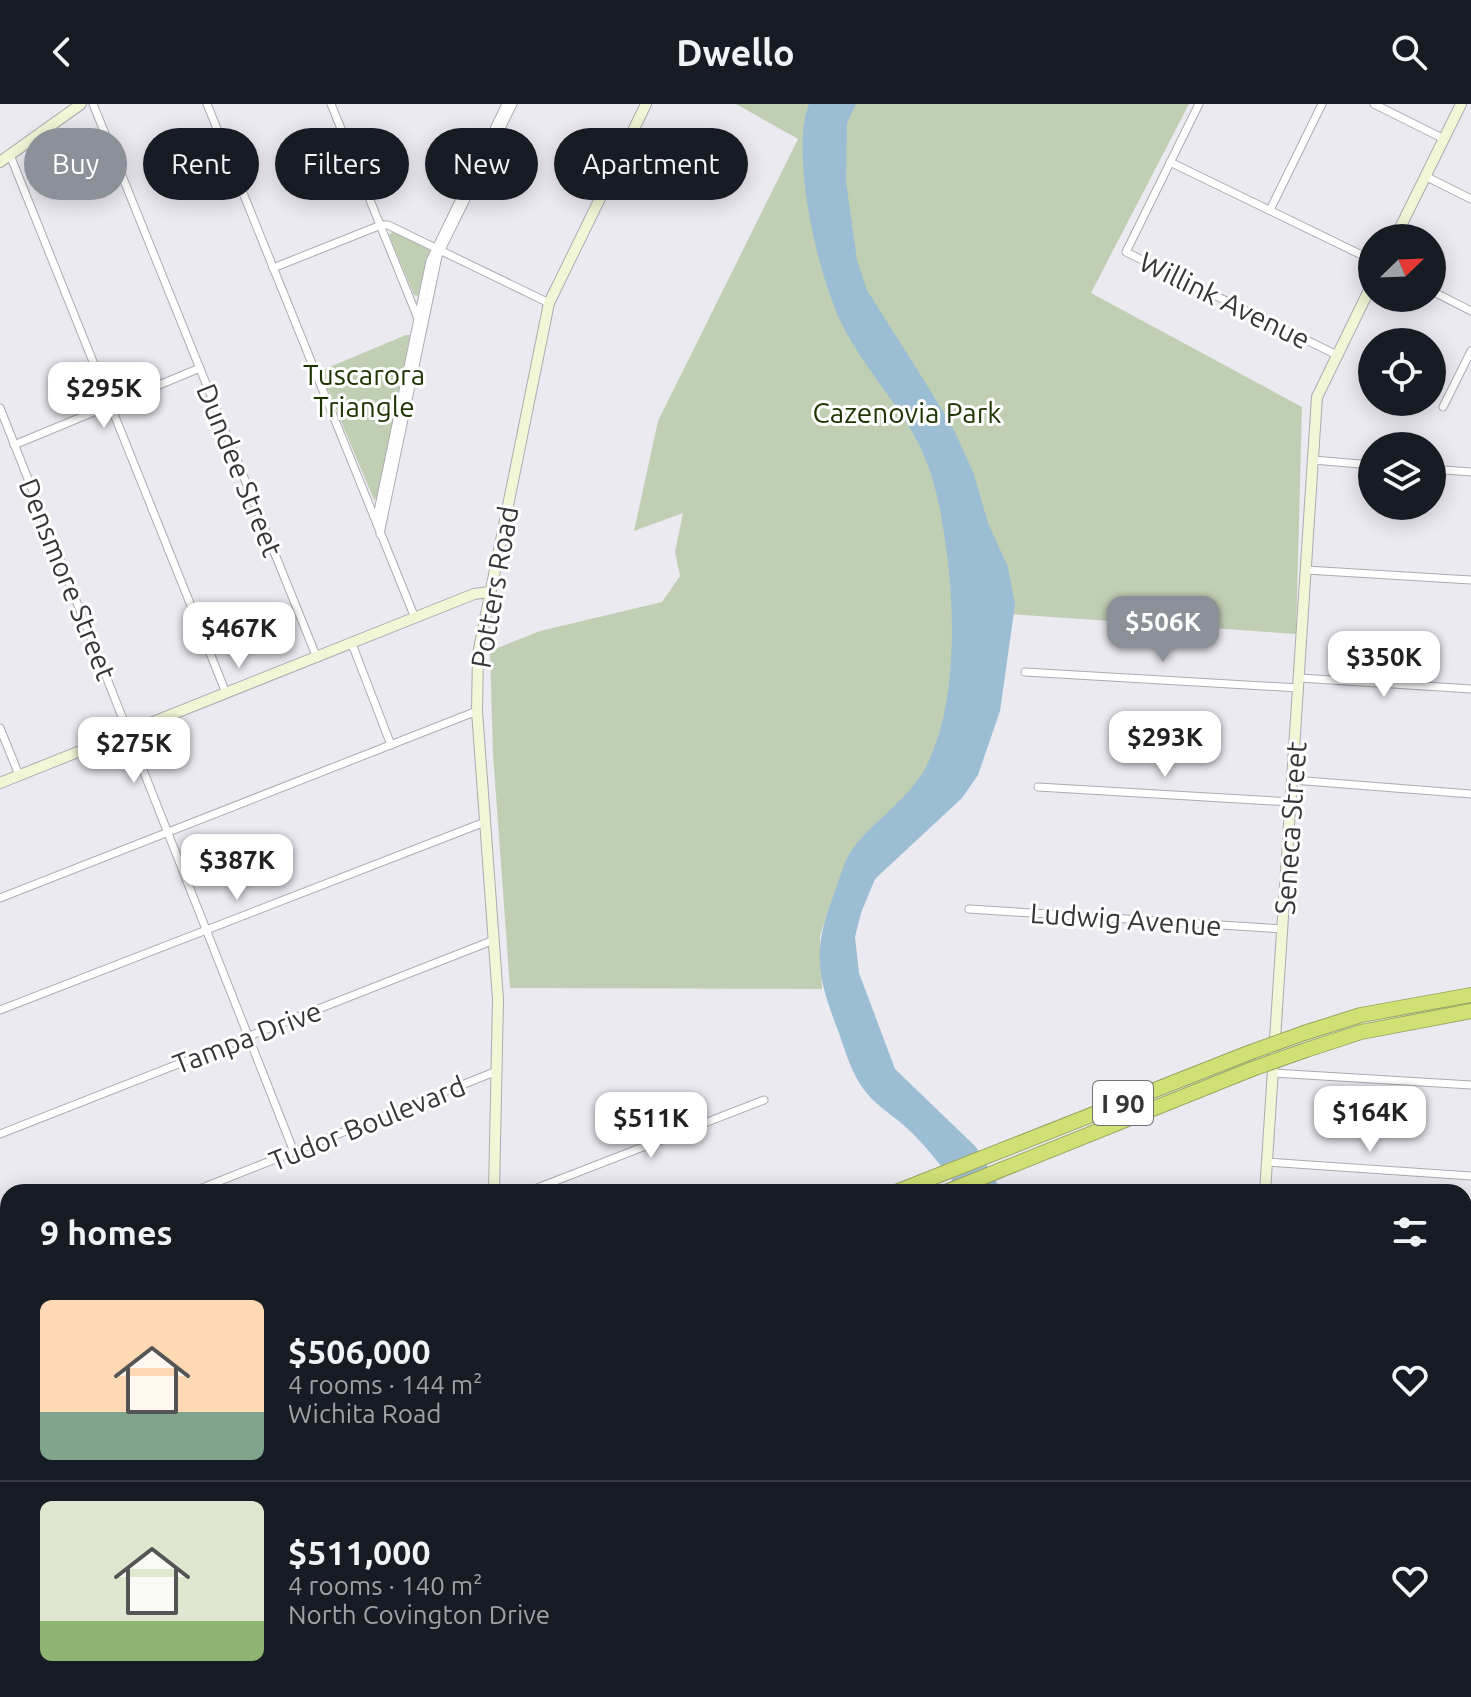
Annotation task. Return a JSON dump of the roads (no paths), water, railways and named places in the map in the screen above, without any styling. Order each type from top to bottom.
[{"type":"highway","name":"I 90","points":[[917,1184],[1304,1033],[1361,1015],[1471,995]]},
{"type":"highway","name":"I 90","points":[[965,1184],[1306,1050],[1361,1032],[1471,1011]]},
{"type":"street","name":"Dundee Street","points":[[93,104],[317,658]]},
{"type":"street","points":[[207,104],[415,618]]},
{"type":"street","points":[[331,104],[422,329]]},
{"type":"street","points":[[375,523],[418,318],[438,250],[506,104]]},
{"type":"street","points":[[380,536],[438,250],[513,104]]},
{"type":"street","name":"Potters Road","points":[[494,1184],[498,999],[477,711],[478,654],[549,303],[646,104]]},
{"type":"street","points":[[1199,104],[1170,162],[1358,253]]},
{"type":"street","points":[[1270,210],[1322,104]]},
{"type":"street","points":[[1374,104],[1444,139]]},
{"type":"street","points":[[1402,224],[1461,104]]},
{"type":"street","points":[[77,105],[5,159],[111,406],[226,693]]},
{"type":"street","name":"Willink Avenue","points":[[1170,162],[1126,252],[1337,355]]},
{"type":"street","points":[[1425,176],[1471,199]]},
{"type":"street","points":[[273,268],[381,225],[388,225],[549,303]]},
{"type":"street","points":[[1446,298],[1471,311]]},
{"type":"street","name":"Seneca Street","points":[[1266,1184],[1317,397],[1358,312]]},
{"type":"street","points":[[1446,401],[1471,351]]},
{"type":"street","points":[[14,445],[200,368]]},
{"type":"street","name":"Densmore Street","points":[[0,408],[294,1152]]},
{"type":"street","points":[[1313,460],[1358,464]]},
{"type":"street","points":[[1446,470],[1471,472]]},
{"type":"street","points":[[1306,570],[1471,580]]},
{"type":"street","points":[[0,783],[474,594],[489,592]]},
{"type":"street","points":[[352,644],[391,745]]},
{"type":"street","points":[[1025,672],[1471,689]]},
{"type":"street","points":[[0,898],[477,711]]},
{"type":"street","points":[[0,728],[19,775]]},
{"type":"street","points":[[1293,780],[1471,794]]},
{"type":"street","points":[[1038,787],[1291,802]]},
{"type":"street","points":[[0,1010],[485,822]]},
{"type":"street","name":"Ludwig Avenue","points":[[969,909],[1283,929]]},
{"type":"street","name":"Tampa Drive","points":[[0,1134],[494,940]]},
{"type":"street","name":"Tudor Boulevard","points":[[212,1184],[497,1071]]},
{"type":"street","points":[[1273,1073],[1471,1085]]},
{"type":"street","points":[[548,1184],[764,1100]]},
{"type":"street","points":[[1267,1162],[1471,1176]]},
{"type":"water","points":[[809,104],[856,104],[847,123],[846,181],[857,260],[867,290],[954,430],[974,474],[988,523],[1008,567],[1015,605],[1000,711],[978,775],[962,798],[875,879],[855,937],[859,973],[895,1069],[976,1147],[997,1184],[955,1184],[917,1138],[870,1097],[850,1065],[822,980],[822,932],[849,855],[911,789],[927,765],[936,742],[948,692],[952,612],[942,519],[928,464],[914,435],[844,328],[825,280],[805,184],[804,126]]},
{"type":"park label","name":"Tuscarora Triangle","points":[[364,390]]},
{"type":"park label","name":"Cazenovia Park","points":[[907,412]]}]
